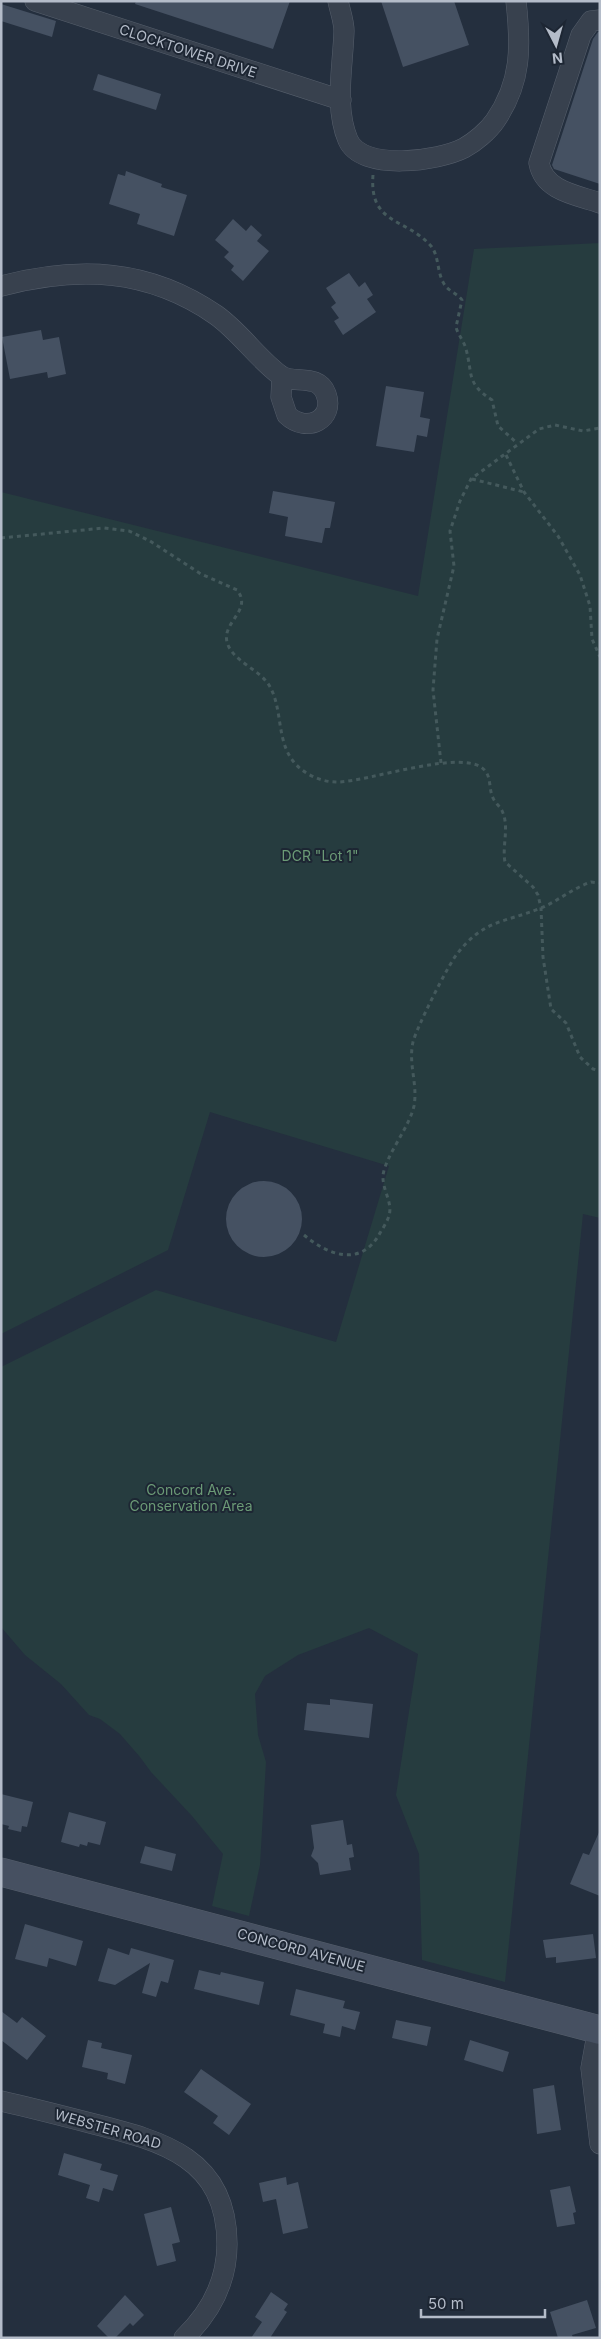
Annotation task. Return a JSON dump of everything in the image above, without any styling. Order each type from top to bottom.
[{"type":"main road","name":"CONCORD AVENUE","points":[[1,1872],[599,2029]]},
{"type":"street","name":"CLOCKTOWER DRIVE","points":[[35,1],[341,100]]},
{"type":"street","points":[[338,1],[344,29],[341,100],[348,141],[358,153],[374,158],[414,160],[443,155],[463,148],[494,122],[508,99],[519,67],[516,1]]},
{"type":"street","points":[[600,20],[591,21],[581,35],[540,163],[541,173],[546,181],[555,187],[600,203]]},
{"type":"street","points":[[1,286],[51,275],[86,272],[128,277],[172,292],[216,316],[282,377]]},
{"type":"street","points":[[599,2029],[591,2068],[600,2144]]},
{"type":"street","name":"WEBSTER ROAD","points":[[1,2101],[157,2141],[184,2156],[206,2177],[216,2193],[223,2211],[227,2255],[221,2283],[214,2299],[200,2321],[184,2338]]},
{"type":"path","points":[[374,158],[372,187],[375,204],[387,218],[422,237],[433,248],[442,282],[462,300],[456,327],[466,346],[472,382],[477,390],[492,400],[498,426],[517,443]]},
{"type":"path","points":[[441,763],[433,690],[437,639],[454,566],[450,531],[460,501],[472,479],[506,455],[517,443],[540,429],[555,426],[583,431],[600,428]]},
{"type":"path","points":[[506,455],[524,492],[558,536],[580,575],[590,606],[592,639],[600,657]]},
{"type":"path","points":[[472,479],[524,492]]},
{"type":"path","points":[[1,538],[104,528],[129,531],[150,541],[201,574],[237,590],[242,602],[240,612],[228,630],[227,640],[232,650],[268,683],[276,698],[284,743],[293,760],[312,777],[335,782],[441,763],[469,762],[480,765],[487,773],[493,798],[503,811],[505,820],[505,862],[509,869],[533,887],[538,895],[541,908],[543,957],[552,1009],[566,1024],[580,1057],[594,1069],[600,1071]]},
{"type":"path","points":[[304,1235],[320,1249],[338,1255],[352,1254],[365,1250],[376,1240],[389,1216],[389,1202],[384,1187],[383,1174],[413,1108],[415,1094],[410,1059],[413,1040],[456,956],[474,934],[496,921],[541,908],[583,885],[591,882],[600,883]]},
{"type":"green space","points":[[600,243],[600,1218],[583,1214],[505,1982],[422,1960],[419,1854],[396,1795],[418,1654],[369,1628],[298,1655],[265,1676],[255,1694],[258,1735],[266,1762],[260,1865],[249,1916],[212,1906],[223,1854],[192,1816],[151,1772],[120,1734],[100,1719],[89,1715],[61,1684],[25,1655],[1,1627],[1,1367],[156,1290],[336,1342],[389,1166],[210,1112],[168,1250],[1,1334],[1,492],[418,596],[474,249]]},
{"type":"building","points":[[136,1],[290,1],[273,49],[135,4]]},
{"type":"building","points":[[381,1],[454,1],[469,45],[403,67]]},
{"type":"building","points":[[1,4],[56,21],[52,37],[1,21]]},
{"type":"building","points":[[600,32],[600,184],[554,169],[552,165],[593,39]]},
{"type":"building","points":[[98,74],[161,94],[156,110],[93,90]]},
{"type":"building","points":[[126,171],[162,184],[161,187],[187,195],[174,236],[137,224],[140,214],[109,204],[118,174],[125,176]]},
{"type":"building","points":[[233,219],[246,231],[251,225],[262,235],[257,241],[269,251],[243,281],[231,270],[234,266],[224,257],[229,252],[215,240]]},
{"type":"building","points":[[349,273],[359,287],[365,282],[373,295],[367,299],[376,312],[343,335],[334,321],[339,318],[331,307],[336,303],[326,288]]},
{"type":"building","points":[[41,330],[43,340],[59,337],[66,374],[48,378],[47,372],[10,379],[2,337]]},
{"type":"building","points":[[386,386],[424,392],[420,417],[430,419],[427,437],[417,435],[414,452],[376,446]]},
{"type":"building","points":[[273,491],[335,502],[330,528],[325,528],[322,543],[285,536],[288,517],[269,513]]},
{"type":"building","points":[[264,1181],[278,1184],[291,1192],[299,1205],[302,1219],[299,1233],[291,1246],[278,1254],[264,1257],[250,1254],[237,1246],[229,1233],[226,1219],[229,1205],[237,1192],[250,1184]]},
{"type":"building","points":[[330,1699],[373,1704],[369,1738],[304,1730],[307,1703],[330,1705]]},
{"type":"building","points":[[1,1794],[33,1802],[27,1827],[22,1826],[21,1832],[8,1829],[9,1826],[1,1824]]},
{"type":"building","points":[[69,1812],[106,1822],[100,1845],[88,1842],[87,1846],[80,1844],[79,1847],[61,1842]]},
{"type":"building","points":[[343,1820],[347,1845],[352,1844],[354,1857],[349,1858],[351,1870],[320,1875],[318,1863],[311,1856],[314,1848],[311,1825]]},
{"type":"building","points":[[600,1830],[600,1896],[570,1884],[583,1853],[589,1855]]},
{"type":"building","points":[[145,1846],[176,1854],[172,1871],[140,1863]]},
{"type":"building","points":[[25,1924],[83,1941],[76,1966],[49,1958],[47,1967],[15,1959]]},
{"type":"building","points":[[593,1934],[596,1958],[556,1963],[556,1957],[546,1958],[543,1940]]},
{"type":"building","points":[[108,1948],[129,1955],[131,1948],[174,1960],[168,1983],[161,1981],[156,1997],[142,1993],[150,1963],[115,1985],[98,1981]]},
{"type":"building","points":[[199,1970],[220,1975],[221,1972],[264,1982],[259,2005],[194,1989]]},
{"type":"building","points":[[296,1989],[345,2001],[343,2008],[360,2012],[355,2030],[342,2026],[340,2037],[323,2033],[325,2024],[290,2015]]},
{"type":"building","points":[[1,2011],[17,2023],[22,2017],[46,2036],[27,2060],[1,2040]]},
{"type":"building","points":[[396,2020],[431,2027],[427,2046],[392,2038]]},
{"type":"building","points":[[88,2040],[102,2043],[101,2048],[132,2055],[125,2084],[107,2079],[108,2073],[82,2067]]},
{"type":"building","points":[[470,2040],[509,2052],[503,2072],[464,2060]]},
{"type":"building","points":[[201,2069],[251,2104],[229,2135],[213,2123],[218,2116],[184,2092]]},
{"type":"building","points":[[554,2085],[561,2130],[537,2134],[533,2089]]},
{"type":"building","points":[[64,2153],[102,2164],[100,2170],[118,2175],[113,2191],[103,2188],[99,2202],[86,2198],[90,2185],[58,2175]]},
{"type":"building","points":[[286,2177],[287,2185],[298,2182],[308,2228],[283,2234],[276,2199],[263,2202],[259,2183]]},
{"type":"building","points":[[570,2186],[576,2212],[573,2213],[575,2224],[557,2227],[550,2190]]},
{"type":"building","points":[[171,2207],[180,2242],[172,2244],[176,2261],[157,2266],[144,2214]]},
{"type":"building","points":[[271,2292],[288,2304],[284,2310],[287,2312],[270,2338],[251,2338],[262,2322],[255,2317]]},
{"type":"building","points":[[125,2295],[144,2315],[133,2326],[130,2323],[115,2338],[109,2338],[97,2326]]},
{"type":"building","points":[[587,2300],[596,2328],[572,2335],[573,2338],[558,2338],[550,2312]]},
{"type":"park label","name":"DCR \"Lot 1\"","points":[[320,856]]},
{"type":"park label","name":"Concord Ave. Conservation Area","points":[[191,1498]]}]
